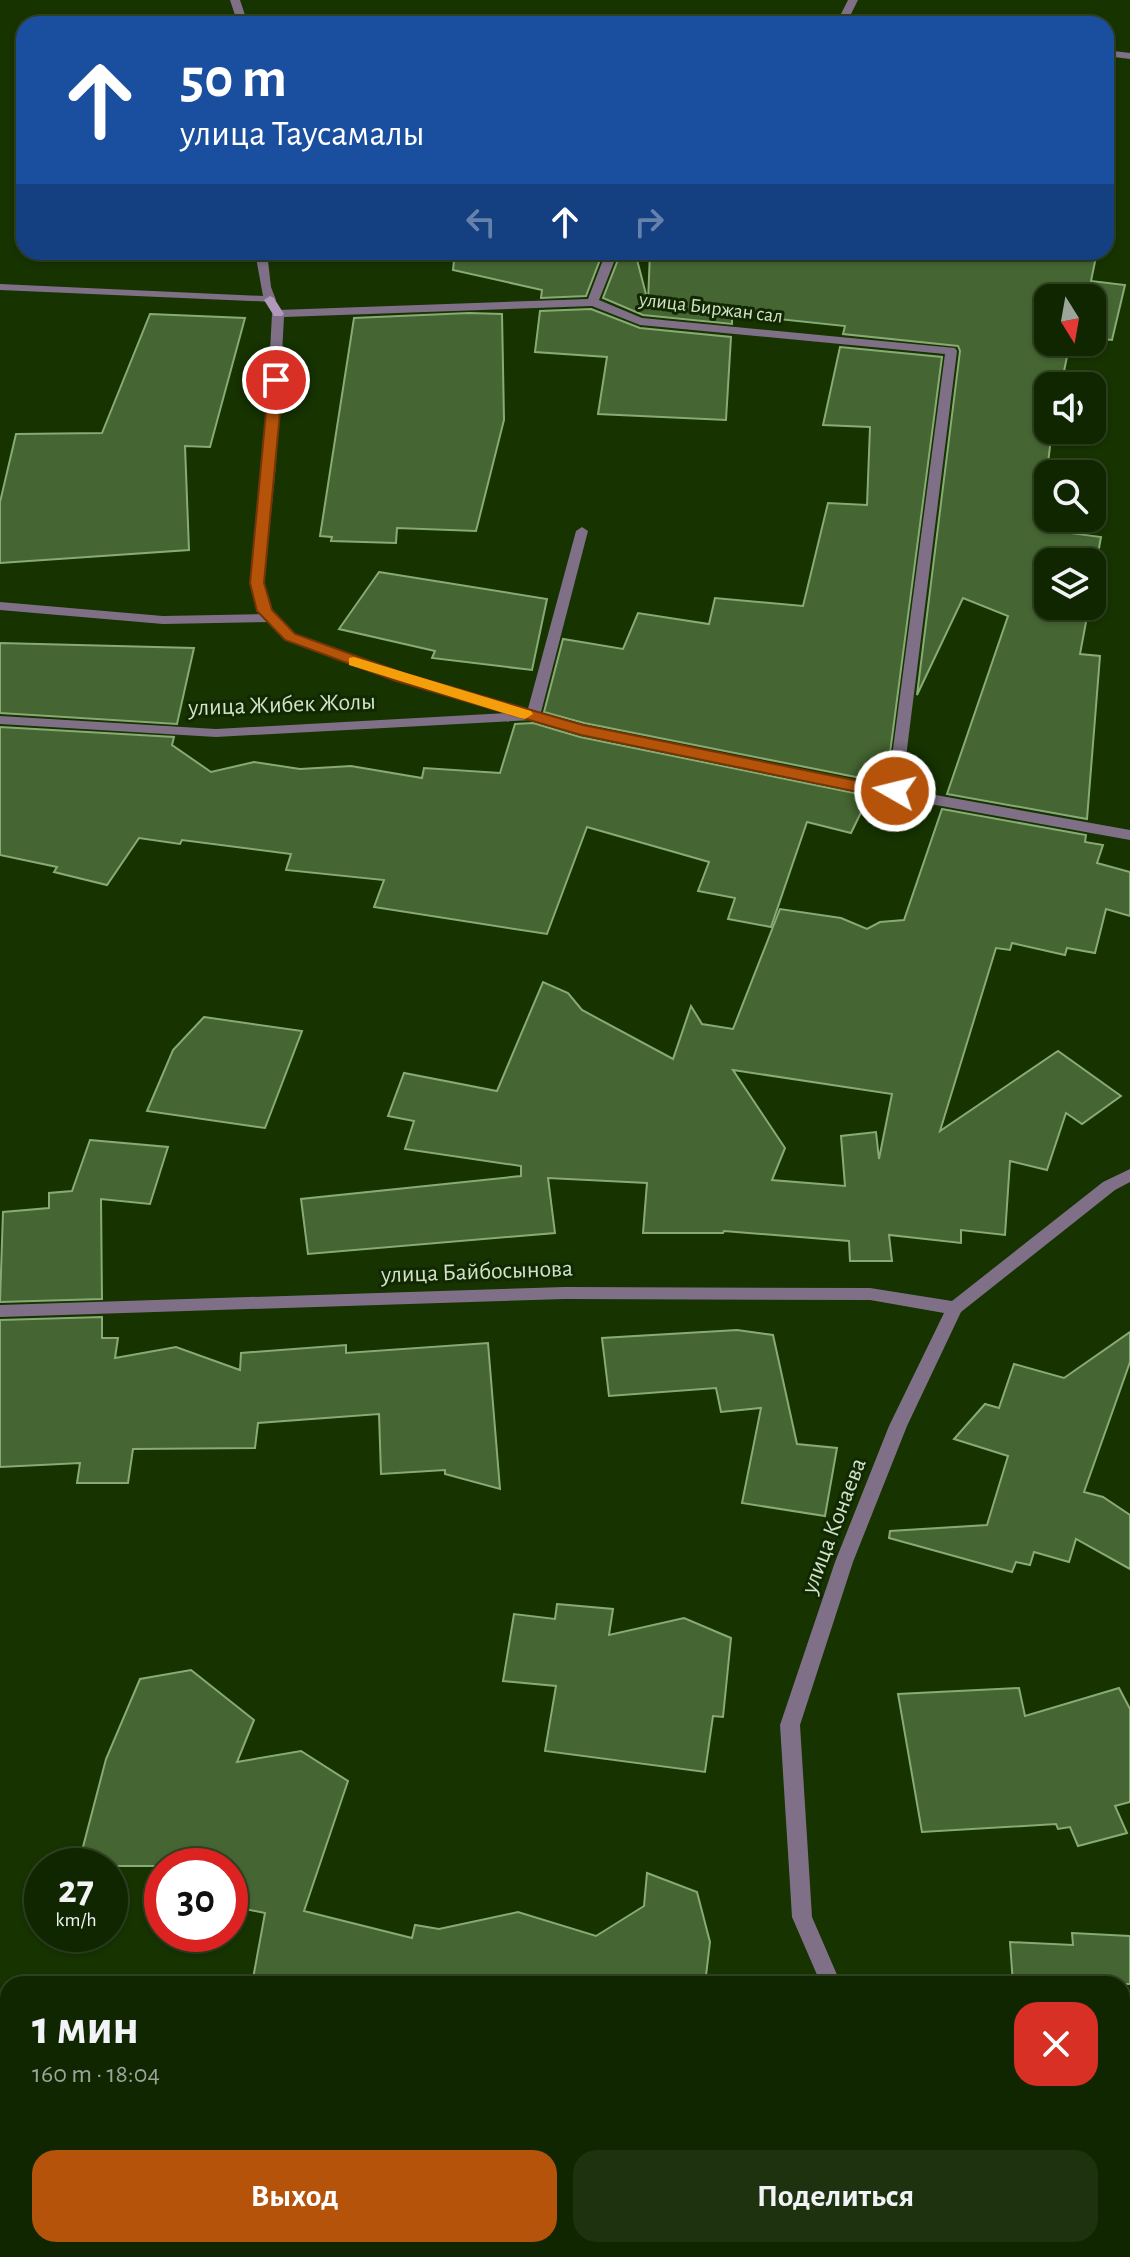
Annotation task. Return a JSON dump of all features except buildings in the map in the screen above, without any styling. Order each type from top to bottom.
[{"type":"street","points":[[262,260],[265,287],[278,314],[270,464],[257,583],[264,611],[290,637],[401,678],[533,716],[582,531]]},
{"type":"street","points":[[593,302],[609,260]]},
{"type":"street","points":[[0,287],[270,300]]},
{"type":"street","name":"улица Биржан сал","points":[[278,314],[593,302],[640,321],[951,351],[895,791]]},
{"type":"street","points":[[0,606],[163,620],[272,618]]},
{"type":"street","name":"улица Жибек Жолы","points":[[0,720],[216,733],[533,716],[581,730],[863,787],[1130,835]]},
{"type":"street","name":"улица Конаева","points":[[828,1976],[802,1917],[790,1725],[844,1562],[887,1453],[955,1308],[1109,1186],[1130,1175]]},
{"type":"street","name":"улица Байбосынова","points":[[0,1311],[564,1293],[870,1294],[955,1308]]},
{"type":"slow traffic","points":[[354,661],[525,714]]},
{"type":"route","points":[[276,380],[257,583],[264,611],[290,637],[401,678],[581,730],[895,791]]}]
